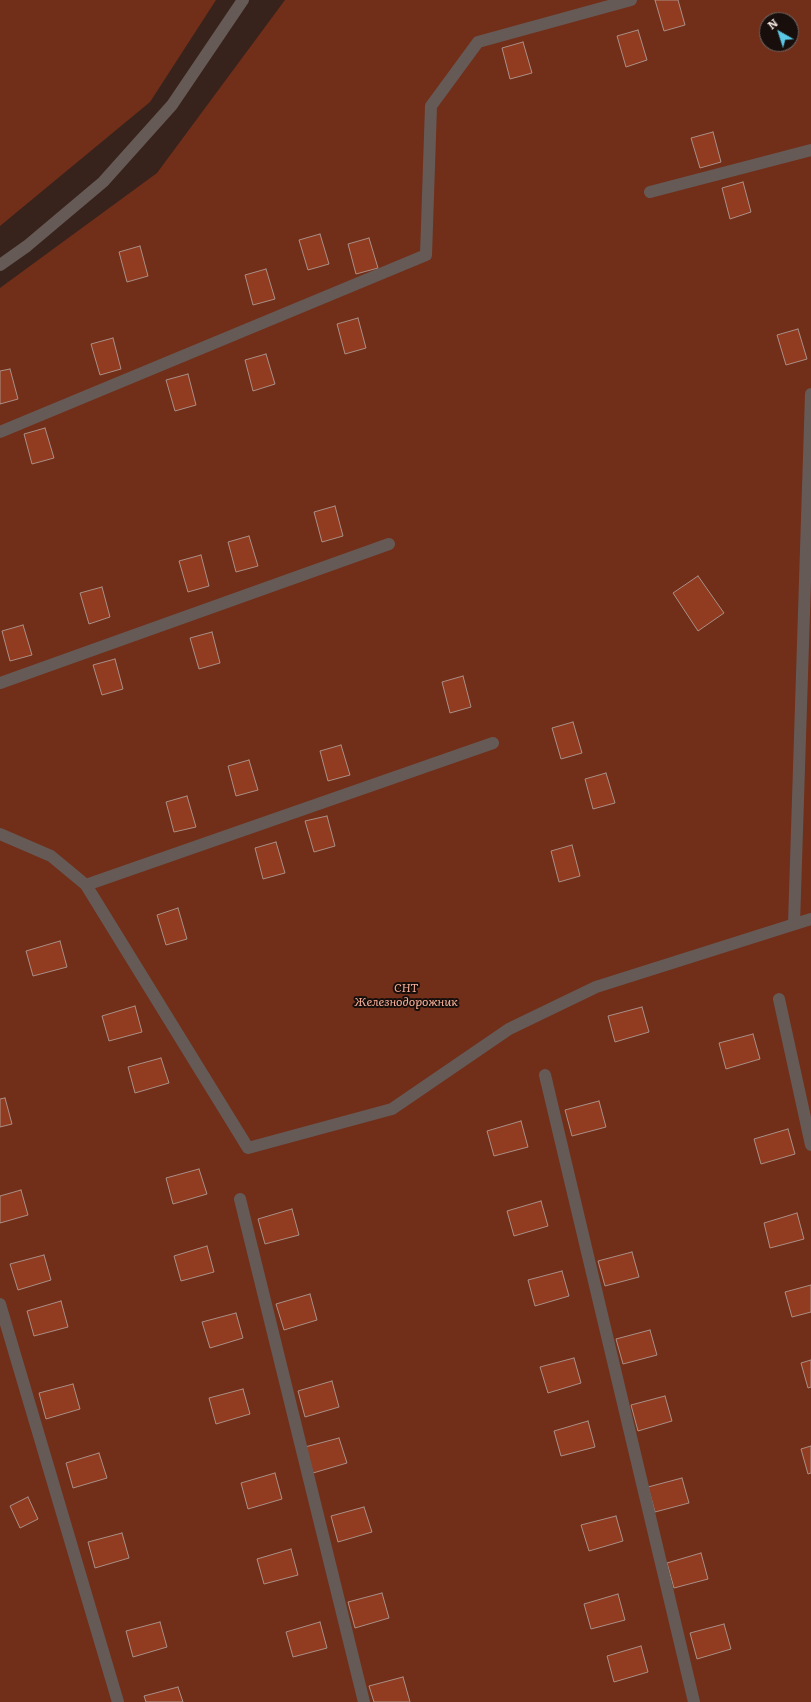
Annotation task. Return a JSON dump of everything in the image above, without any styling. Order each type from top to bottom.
[{"type":"street","points":[[0,265],[27,246],[103,182],[172,105],[243,0]]},
{"type":"street","points":[[0,432],[426,255],[431,106],[478,42],[631,0]]},
{"type":"street","points":[[650,192],[811,150]]},
{"type":"street","points":[[794,924],[808,586],[811,394]]},
{"type":"street","points":[[0,683],[389,544]]},
{"type":"street","points":[[86,885],[493,743]]},
{"type":"street","points":[[0,834],[51,856],[86,885],[248,1148],[392,1108],[509,1029],[596,987],[811,919]]},
{"type":"street","points":[[779,999],[811,1145]]},
{"type":"street","points":[[545,1075],[694,1702]]},
{"type":"street","points":[[240,1199],[364,1702]]},
{"type":"street","points":[[0,1304],[118,1702]]},
{"type":"green space","points":[[0,0],[216,0],[150,102],[0,226]]},
{"type":"green space","name":"СНТ Железнодорожник","points":[[285,0],[811,0],[811,1702],[0,1702],[0,288],[157,173]]},
{"type":"building","points":[[655,0],[678,0],[685,25],[664,31]]},
{"type":"building","points":[[638,30],[647,60],[626,67],[617,36]]},
{"type":"building","points":[[523,42],[532,73],[510,79],[502,48]]},
{"type":"building","points":[[713,132],[721,162],[700,168],[691,138]]},
{"type":"building","points":[[743,182],[751,212],[730,219],[722,188]]},
{"type":"building","points":[[320,234],[329,264],[308,270],[299,240]]},
{"type":"building","points":[[369,238],[378,268],[356,274],[348,244]]},
{"type":"building","points":[[140,246],[148,276],[127,282],[119,252]]},
{"type":"building","points":[[266,269],[275,299],[253,305],[245,275]]},
{"type":"building","points":[[358,318],[366,348],[345,354],[337,324]]},
{"type":"building","points":[[798,329],[807,359],[786,365],[777,335]]},
{"type":"building","points":[[113,338],[121,369],[100,375],[91,344]]},
{"type":"building","points":[[266,354],[275,384],[253,391],[245,360]]},
{"type":"building","points":[[10,369],[18,399],[0,404],[0,371]]},
{"type":"building","points":[[188,374],[196,405],[175,411],[166,380]]},
{"type":"building","points":[[45,428],[54,458],[32,464],[24,434]]},
{"type":"building","points":[[335,506],[343,536],[322,542],[314,512]]},
{"type":"building","points":[[249,536],[258,566],[236,572],[228,542]]},
{"type":"building","points":[[201,555],[209,586],[188,592],[179,561]]},
{"type":"building","points":[[698,576],[724,613],[698,631],[673,593]]},
{"type":"building","points":[[102,587],[110,617],[89,624],[80,593]]},
{"type":"building","points":[[23,625],[32,655],[10,661],[2,631]]},
{"type":"building","points":[[212,632],[220,663],[199,669],[190,638]]},
{"type":"building","points":[[115,659],[123,689],[102,695],[93,665]]},
{"type":"building","points":[[463,676],[471,707],[450,713],[442,682]]},
{"type":"building","points":[[573,722],[582,753],[561,759],[552,728]]},
{"type":"building","points":[[341,745],[350,775],[328,781],[320,751]]},
{"type":"building","points":[[249,760],[258,790],[236,796],[228,766]]},
{"type":"building","points":[[606,773],[615,803],[593,809],[585,779]]},
{"type":"building","points":[[187,796],[196,827],[174,832],[166,802]]},
{"type":"building","points":[[327,816],[335,846],[314,852],[305,821]]},
{"type":"building","points":[[276,842],[285,873],[263,879],[255,848]]},
{"type":"building","points":[[572,845],[580,876],[559,882],[551,851]]},
{"type":"building","points":[[178,908],[187,939],[166,945],[157,915]]},
{"type":"building","points":[[60,941],[67,967],[33,976],[26,951]]},
{"type":"building","points":[[135,1006],[142,1032],[109,1041],[102,1016]]},
{"type":"building","points":[[642,1007],[649,1032],[615,1042],[608,1016]]},
{"type":"building","points":[[753,1034],[760,1059],[726,1069],[719,1043]]},
{"type":"building","points":[[161,1058],[169,1083],[135,1093],[128,1067]]},
{"type":"building","points":[[5,1098],[12,1124],[0,1127],[0,1099]]},
{"type":"building","points":[[599,1101],[606,1127],[572,1136],[565,1110]]},
{"type":"building","points":[[521,1121],[528,1147],[494,1156],[487,1131]]},
{"type":"building","points":[[788,1129],[795,1154],[761,1164],[754,1139]]},
{"type":"building","points":[[199,1169],[207,1194],[173,1204],[166,1178]]},
{"type":"building","points":[[21,1190],[28,1215],[0,1223],[0,1196]]},
{"type":"building","points":[[541,1201],[548,1226],[514,1236],[507,1211]]},
{"type":"building","points":[[292,1209],[299,1235],[265,1244],[258,1219]]},
{"type":"building","points":[[797,1213],[804,1239],[770,1248],[764,1223]]},
{"type":"building","points":[[207,1246],[214,1272],[181,1281],[174,1256]]},
{"type":"building","points":[[632,1252],[639,1277],[605,1286],[598,1261]]},
{"type":"building","points":[[44,1255],[51,1280],[18,1290],[10,1264]]},
{"type":"building","points":[[562,1271],[569,1296],[535,1306],[528,1280]]},
{"type":"building","points":[[811,1285],[811,1312],[792,1317],[785,1292]]},
{"type":"building","points":[[310,1294],[317,1320],[284,1330],[276,1304]]},
{"type":"building","points":[[61,1301],[68,1327],[34,1336],[27,1311]]},
{"type":"building","points":[[236,1313],[243,1338],[210,1348],[202,1322]]},
{"type":"building","points":[[650,1330],[657,1355],[623,1364],[616,1339]]},
{"type":"building","points":[[574,1358],[581,1383],[548,1393],[540,1367]]},
{"type":"building","points":[[811,1360],[811,1387],[808,1388],[801,1363]]},
{"type":"building","points":[[332,1381],[339,1407],[305,1417],[298,1391]]},
{"type":"building","points":[[73,1384],[80,1409],[46,1419],[39,1393]]},
{"type":"building","points":[[243,1389],[250,1414],[216,1424],[209,1398]]},
{"type":"building","points":[[665,1396],[672,1421],[638,1431],[631,1405]]},
{"type":"building","points":[[588,1421],[595,1447],[561,1456],[554,1431]]},
{"type":"building","points":[[339,1438],[347,1463],[313,1473],[305,1447]]},
{"type":"building","points":[[811,1446],[811,1473],[808,1474],[801,1449]]},
{"type":"building","points":[[99,1453],[107,1478],[73,1488],[66,1463]]},
{"type":"building","points":[[275,1473],[282,1499],[248,1509],[241,1483]]},
{"type":"building","points":[[682,1478],[689,1503],[655,1512],[648,1487]]},
{"type":"building","points":[[28,1497],[38,1519],[20,1528],[10,1506]]},
{"type":"building","points":[[364,1507],[372,1532],[338,1542],[331,1516]]},
{"type":"building","points":[[616,1516],[623,1541],[589,1551],[581,1525]]},
{"type":"building","points":[[122,1533],[129,1558],[95,1568],[88,1542]]},
{"type":"building","points":[[291,1549],[298,1575],[264,1584],[257,1559]]},
{"type":"building","points":[[701,1553],[708,1579],[674,1588],[667,1563]]},
{"type":"building","points":[[382,1593],[389,1618],[355,1628],[348,1602]]},
{"type":"building","points":[[618,1594],[625,1620],[591,1629],[584,1604]]},
{"type":"building","points":[[160,1622],[167,1647],[133,1657],[126,1631]]},
{"type":"building","points":[[320,1622],[327,1648],[293,1657],[286,1632]]},
{"type":"building","points":[[724,1624],[731,1649],[697,1659],[690,1633]]},
{"type":"building","points":[[641,1646],[648,1672],[614,1682],[607,1656]]},
{"type":"building","points":[[403,1677],[410,1702],[374,1702],[369,1686]]},
{"type":"building","points":[[178,1687],[183,1702],[146,1702],[144,1696]]}]
